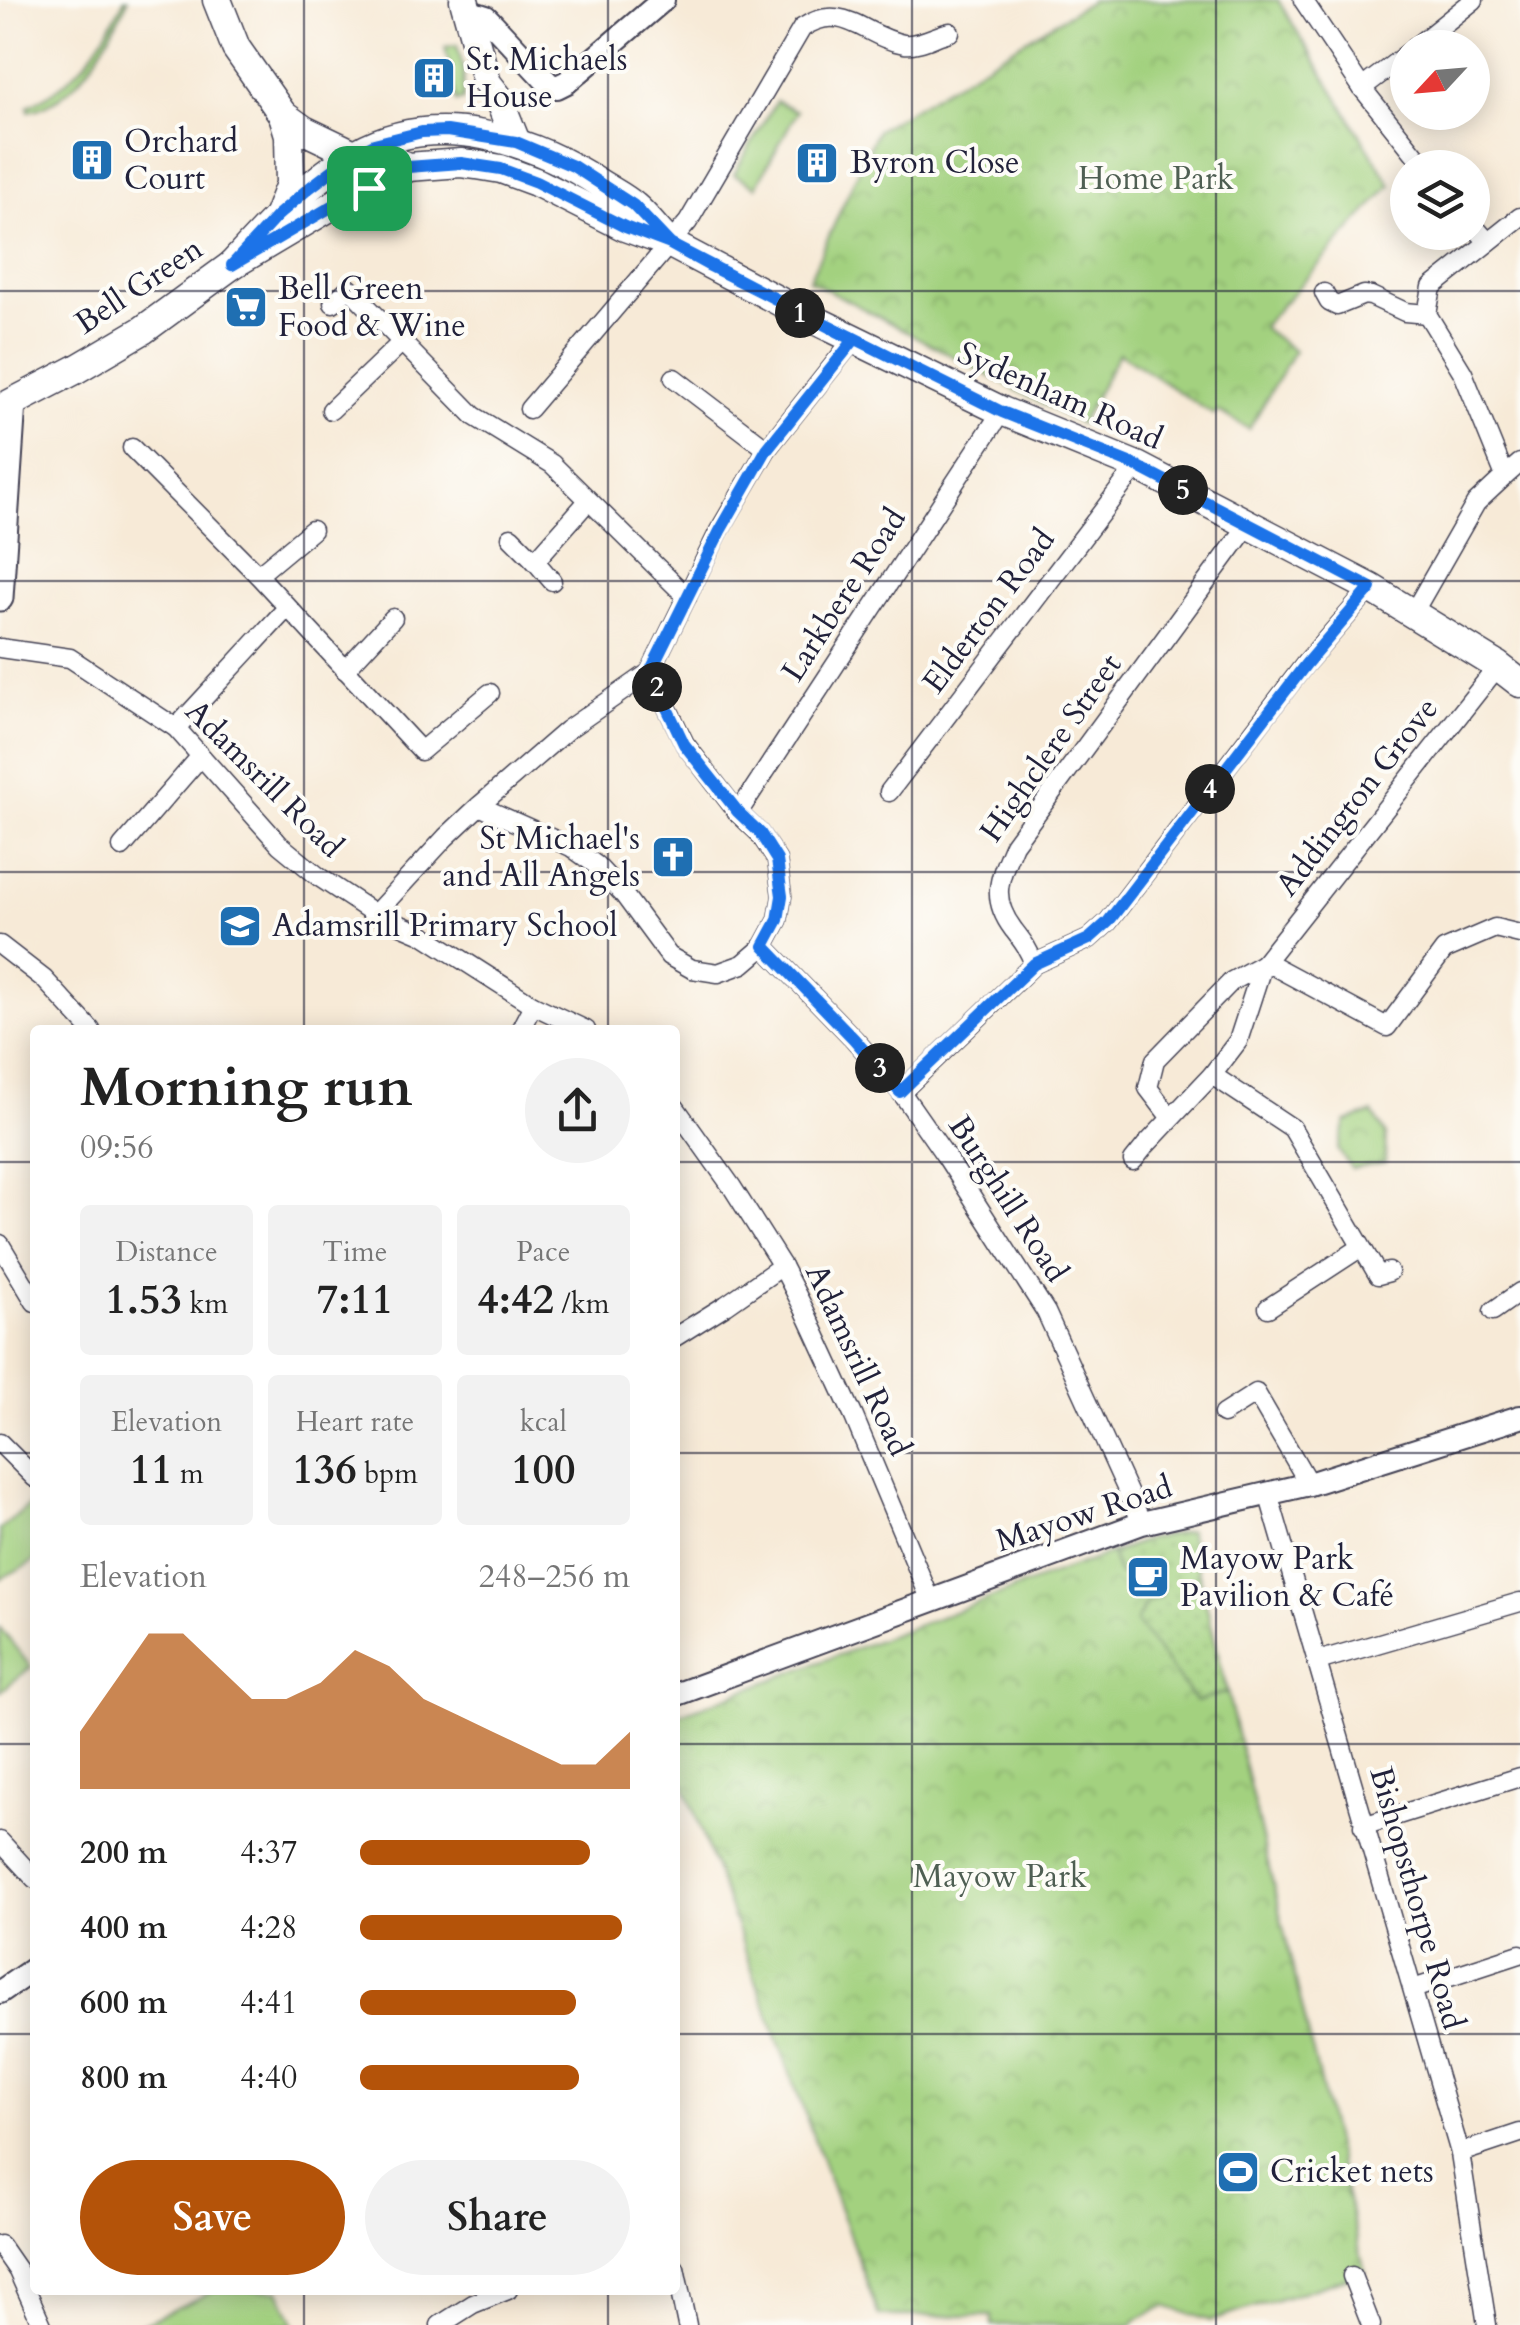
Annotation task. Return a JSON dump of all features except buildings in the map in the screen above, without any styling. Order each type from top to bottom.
[{"type":"main road","points":[[217,0],[236,48],[284,115],[304,130],[354,154],[408,167]]},
{"type":"main road","points":[[466,5],[487,82],[498,97],[516,142]]},
{"type":"main road","points":[[469,164],[487,82]]},
{"type":"main road","points":[[277,216],[290,184],[290,135],[284,115]]},
{"type":"main road","name":"Sydenham Road","points":[[232,265],[277,216],[354,154],[374,144],[422,132],[447,131],[516,142],[573,166],[633,205],[670,244]]},
{"type":"main road","name":"Sydenham Road","points":[[408,167],[469,164],[501,169],[536,182],[625,227],[670,244],[1002,412],[1137,466],[1371,588],[1509,675]]},
{"type":"main road","name":"Bell Green","points":[[6,406],[143,330],[232,265],[360,190],[377,186],[408,167]]},
{"type":"main road","points":[[0,598],[6,406]]},
{"type":"street","points":[[466,5],[494,24],[550,84],[557,86],[567,82],[663,0]]},
{"type":"street","points":[[1302,0],[1362,88],[1412,150]]},
{"type":"street","points":[[1436,30],[1474,0]]},
{"type":"street","points":[[529,409],[688,222],[802,28],[814,18],[826,15],[842,17],[900,43],[912,44],[950,32]]},
{"type":"street","points":[[1362,88],[1390,67]]},
{"type":"street","points":[[1490,240],[1520,217]]},
{"type":"street","points":[[1478,250],[1432,287],[1426,314],[1463,372],[1505,476]]},
{"type":"street","points":[[334,303],[350,288],[474,416],[552,464],[688,596]]},
{"type":"street","points":[[1324,293],[1337,306],[1364,295],[1404,312],[1426,314]]},
{"type":"street","points":[[375,914],[446,837],[566,730],[650,672],[720,531],[767,449],[854,340]]},
{"type":"street","points":[[331,410],[401,343]]},
{"type":"street","points":[[674,378],[767,449]]},
{"type":"street","name":"Larkbere Road","points":[[738,812],[1002,412]]},
{"type":"street","points":[[132,448],[258,575],[422,752],[490,693]]},
{"type":"street","points":[[1413,613],[1476,503],[1520,463]]},
{"type":"street","name":"Elderton Road","points":[[889,792],[1137,466]]},
{"type":"street","points":[[535,561],[588,501]]},
{"type":"street","name":"Highclere Street","points":[[1034,964],[1029,948],[1002,914],[998,894],[999,880],[1014,844],[1249,524]]},
{"type":"street","points":[[258,575],[312,530]]},
{"type":"street","points":[[511,537],[552,581]]},
{"type":"street","points":[[900,1092],[1034,964],[1089,939],[1108,922],[1306,664],[1371,588]]},
{"type":"street","points":[[176,728],[287,608]]},
{"type":"street","points":[[344,670],[394,618]]},
{"type":"street","name":"Adamsrill Road","points":[[0,648],[70,658],[176,728],[280,845],[319,877],[375,914],[422,934],[533,1005],[575,1025]]},
{"type":"street","points":[[480,806],[571,847],[596,865],[624,895],[668,956],[692,969],[718,973],[742,964],[764,946],[778,920],[782,896],[777,860],[760,833],[738,812],[684,744],[650,672]]},
{"type":"street","name":"Addington Grove","points":[[1265,963],[1238,1041],[1171,1118],[1148,1088],[1154,1060],[1232,981],[1265,963],[1509,675]]},
{"type":"street","points":[[122,846],[202,756]]},
{"type":"street","points":[[1265,963],[1387,1028],[1444,950],[1494,928],[1520,934]]},
{"type":"street","points":[[0,946],[44,979],[86,1025]]},
{"type":"street","name":"Burghill Road","points":[[764,946],[900,1092],[946,1158],[1046,1312],[1142,1523]]},
{"type":"street","points":[[523,1025],[533,1005]]},
{"type":"street","points":[[1212,1075],[1292,1128],[1378,1275],[1389,1272]]},
{"type":"street","name":"Adamsrill Road","points":[[680,1113],[782,1266],[854,1417],[931,1601]]},
{"type":"street","points":[[1134,1161],[1171,1118]]},
{"type":"street","points":[[0,1244],[30,1294]]},
{"type":"street","points":[[1268,1308],[1360,1248]]},
{"type":"street","points":[[680,1334],[782,1266]]},
{"type":"street","points":[[1492,1311],[1520,1292]]},
{"type":"street","points":[[1223,1414],[1256,1393],[1309,1484]]},
{"type":"street","name":"Mayow Road","points":[[680,1693],[1142,1523],[1309,1484],[1519,1416]]},
{"type":"street","points":[[0,1444],[30,1473]]},
{"type":"street","name":"Bishopsthorpe Road","points":[[1268,1494],[1460,2154],[1487,2325]]},
{"type":"street","points":[[1318,1661],[1520,1602]]},
{"type":"street","points":[[1364,1826],[1520,1777]]},
{"type":"street","points":[[0,1840],[30,1873]]},
{"type":"street","points":[[1413,1989],[1520,1954]]},
{"type":"street","points":[[0,1992],[30,1972]]},
{"type":"street","points":[[1460,2154],[1520,2133]]},
{"type":"street","points":[[0,2245],[18,2272],[42,2325]]},
{"type":"street","points":[[1352,2276],[1370,2325]]},
{"type":"street","points":[[680,2292],[687,2325]]},
{"type":"street","points":[[440,2325],[496,2295]]},
{"type":"green space","points":[[124,0],[128,0],[111,33],[77,82],[47,105],[29,111],[28,106],[74,75],[106,33]]},
{"type":"green space","name":"Home Park","points":[[1092,0],[1278,0],[1390,186],[1262,327],[1294,351],[1249,429],[1218,411],[1214,415],[1119,353],[1080,424],[809,280],[877,130]]},
{"type":"green space","points":[[457,45],[464,71],[463,100],[457,102],[445,47]]},
{"type":"green space","points":[[776,101],[797,111],[756,187],[734,174]]},
{"type":"green space","points":[[1373,1113],[1386,1135],[1385,1163],[1352,1169],[1338,1150],[1346,1122]]},
{"type":"green space","points":[[30,1505],[30,1564],[0,1579],[0,1529]]},
{"type":"green space","name":"Mayow Park","points":[[1189,1531],[1365,2272],[1211,2321],[1165,2306],[1132,2325],[992,2325],[992,2316],[879,2316],[680,1773],[680,1714],[1148,1539]]},
{"type":"green space","points":[[1189,1531],[1227,1692],[1196,1702],[1136,1622],[1146,1603],[1162,1596],[1152,1564],[1119,1575],[1111,1554],[1148,1539]]},
{"type":"green space","points":[[0,1628],[30,1668],[0,1692]]},
{"type":"green space","points":[[205,2295],[281,2295],[295,2325],[139,2325]]},
{"type":"place","name":"St. Michaels House","points":[[434,78]]},
{"type":"place","name":"Orchard Court","points":[[92,160]]},
{"type":"place","name":"Byron Close","points":[[817,163]]},
{"type":"place","name":"Bell Green Food & Wine","points":[[246,307]]},
{"type":"place","name":"St Michael's and All Angels","points":[[673,857]]},
{"type":"place","name":"Adamsrill Primary School","points":[[240,926]]},
{"type":"place","name":"Mayow Park Pavilion & Café","points":[[1148,1577]]},
{"type":"place","name":"Cricket nets","points":[[1238,2172]]},
{"type":"route","points":[[369,188],[232,265],[308,189],[354,154],[374,144],[422,132],[447,131],[516,142],[573,166],[633,205],[670,244],[710,266],[854,340],[1002,412],[1137,466],[1371,588],[1306,664],[1108,922],[1089,939],[1034,964],[900,1092],[764,946],[778,920],[782,896],[777,860],[760,833],[738,812],[684,744],[650,672],[720,531],[767,449],[854,340],[670,244],[501,169],[461,163],[408,167],[369,188]]}]
